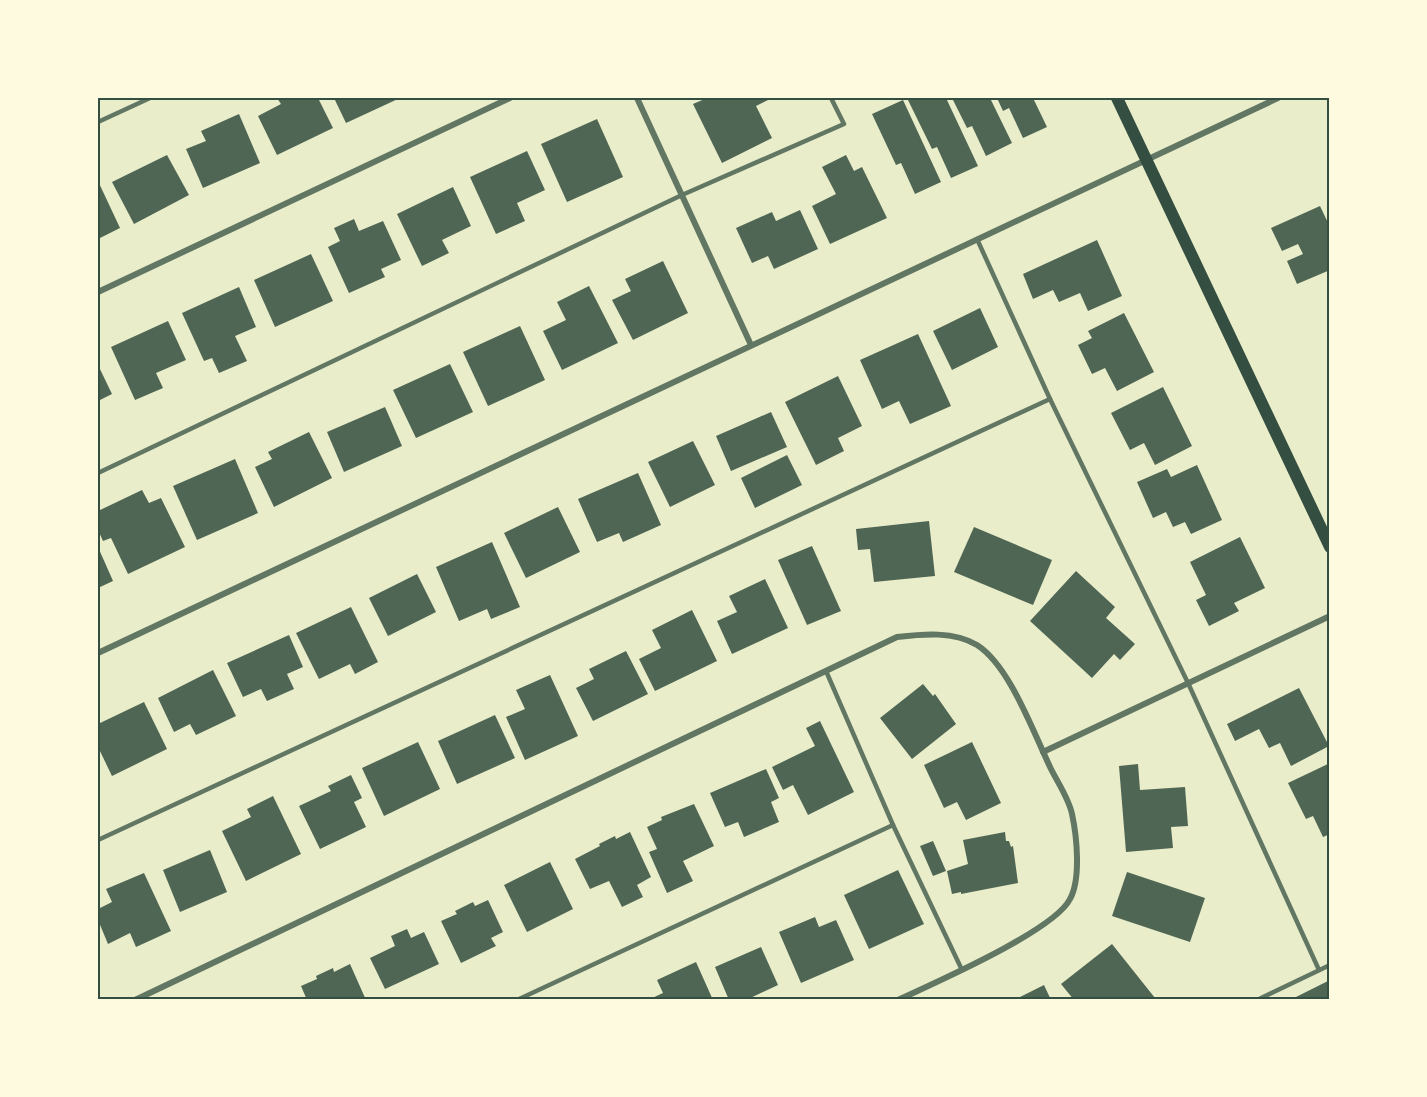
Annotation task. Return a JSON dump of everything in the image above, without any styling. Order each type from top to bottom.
[{"type":"main road","points":[[1117,98],[1329,547]]},
{"type":"street","points":[[98,292],[510,98]]},
{"type":"street","points":[[637,98],[751,345]]},
{"type":"street","points":[[98,653],[1278,98]]},
{"type":"street","points":[[1043,752],[1329,616]]},
{"type":"street","points":[[135,999],[897,637],[933,633],[977,645],[994,660],[1010,683],[1072,812],[1078,867],[1071,899],[1059,913],[1017,940],[962,970],[898,999]]},
{"type":"lane","points":[[98,122],[150,98]]},
{"type":"lane","points":[[98,473],[682,195],[844,124],[831,98]]},
{"type":"lane","points":[[977,239],[1050,399],[1188,683],[1319,970]]},
{"type":"lane","points":[[98,840],[1050,399]]},
{"type":"lane","points":[[826,671],[893,825],[962,970]]},
{"type":"lane","points":[[517,999],[893,825]]},
{"type":"lane","points":[[1257,999],[1329,965]]},
{"type":"building","points":[[277,98],[318,98],[333,128],[277,155],[258,116],[281,104]]},
{"type":"building","points":[[334,98],[400,98],[346,123]]},
{"type":"building","points":[[707,98],[767,98],[768,100],[756,106],[772,138],[722,163],[693,104]]},
{"type":"building","points":[[907,98],[946,98],[978,166],[951,178],[937,147],[932,149]]},
{"type":"building","points":[[952,98],[990,98],[1012,143],[986,156],[972,126],[967,128]]},
{"type":"building","points":[[997,98],[1033,98],[1047,127],[1023,138],[1009,108],[1003,111]]},
{"type":"building","points":[[903,100],[941,182],[915,194],[901,163],[896,165],[872,114]]},
{"type":"building","points":[[239,114],[260,163],[203,188],[186,149],[206,141],[201,131]]},
{"type":"building","points":[[597,119],[623,177],[567,202],[541,144]]},
{"type":"building","points":[[527,151],[545,190],[517,203],[525,221],[496,234],[470,177]]},
{"type":"building","points":[[167,155],[189,195],[134,224],[112,182]]},
{"type":"building","points":[[846,155],[854,171],[862,167],[887,218],[830,244],[812,206],[836,194],[822,167]]},
{"type":"building","points":[[98,181],[120,228],[98,239]]},
{"type":"building","points":[[453,187],[471,226],[442,240],[449,253],[422,266],[397,214]]},
{"type":"building","points":[[1320,206],[1330,227],[1330,270],[1297,284],[1287,261],[1303,254],[1298,244],[1282,251],[1271,228]]},
{"type":"building","points":[[800,210],[818,249],[774,269],[768,256],[752,263],[736,228],[772,212],[776,221]]},
{"type":"building","points":[[354,219],[359,231],[383,221],[401,260],[381,269],[385,277],[349,293],[328,247],[340,241],[334,228]]},
{"type":"building","points":[[1097,240],[1122,296],[1088,311],[1080,293],[1059,302],[1053,290],[1033,299],[1023,274]]},
{"type":"building","points":[[311,254],[333,301],[275,327],[254,280]]},
{"type":"building","points":[[663,261],[688,313],[633,340],[612,300],[631,291],[625,279]]},
{"type":"building","points":[[589,286],[618,343],[562,370],[543,331],[566,320],[557,302]]},
{"type":"building","points":[[239,287],[256,327],[235,336],[247,361],[219,373],[212,358],[204,361],[182,313]]},
{"type":"building","points":[[980,308],[998,347],[952,370],[933,331]]},
{"type":"building","points":[[1124,313],[1154,372],[1117,391],[1105,368],[1092,374],[1078,345],[1092,338],[1088,331]]},
{"type":"building","points":[[168,321],[186,360],[156,373],[163,388],[135,400],[111,347]]},
{"type":"building","points":[[520,326],[545,380],[488,406],[463,352]]},
{"type":"building","points":[[918,334],[951,406],[910,424],[899,401],[882,409],[860,360]]},
{"type":"building","points":[[450,364],[473,412],[416,438],[393,390]]},
{"type":"building","points":[[98,365],[112,394],[98,401]]},
{"type":"building","points":[[838,376],[862,426],[838,438],[844,451],[816,465],[785,402]]},
{"type":"building","points":[[1163,387],[1192,446],[1155,465],[1144,443],[1130,450],[1111,413]]},
{"type":"building","points":[[385,407],[402,446],[344,472],[327,432]]},
{"type":"building","points":[[771,412],[787,447],[731,471],[716,436]]},
{"type":"building","points":[[309,432],[332,478],[274,507],[255,467],[272,459],[268,452]]},
{"type":"building","points":[[693,441],[715,485],[670,507],[648,462]]},
{"type":"building","points":[[787,455],[802,485],[755,508],[741,478]]},
{"type":"building","points":[[235,459],[258,513],[197,540],[173,486]]},
{"type":"building","points":[[1197,465],[1222,520],[1191,534],[1185,522],[1173,527],[1166,512],[1153,518],[1137,482],[1167,469],[1171,477]]},
{"type":"building","points":[[638,473],[661,525],[623,542],[619,533],[597,542],[578,499]]},
{"type":"building","points":[[142,490],[149,503],[161,498],[185,547],[128,574],[111,538],[103,541],[98,530],[98,511]]},
{"type":"building","points":[[558,507],[580,552],[526,578],[504,533]]},
{"type":"building","points":[[929,521],[935,576],[874,582],[870,549],[858,550],[856,529]]},
{"type":"building","points":[[974,527],[1052,560],[1033,605],[954,572]]},
{"type":"building","points":[[1240,537],[1265,588],[1234,603],[1239,611],[1209,626],[1196,600],[1206,595],[1190,562]]},
{"type":"building","points":[[492,542],[520,607],[491,619],[487,609],[459,621],[436,567]]},
{"type":"building","points":[[812,546],[841,611],[807,625],[778,560]]},
{"type":"building","points":[[98,547],[113,581],[98,588]]},
{"type":"building","points":[[1076,571],[1115,607],[1106,618],[1135,644],[1120,660],[1114,654],[1092,678],[1030,621]]},
{"type":"building","points":[[417,574],[436,612],[388,636],[369,598]]},
{"type":"building","points":[[765,579],[788,628],[732,654],[717,621],[737,612],[729,596]]},
{"type":"building","points":[[351,607],[378,662],[355,674],[350,664],[319,679],[296,633]]},
{"type":"building","points":[[692,610],[717,661],[655,691],[639,659],[661,648],[652,630]]},
{"type":"building","points":[[289,635],[303,667],[287,674],[294,689],[267,701],[261,689],[243,697],[227,663]]},
{"type":"building","points":[[626,651],[648,694],[593,721],[576,688],[594,679],[589,669]]},
{"type":"building","points":[[213,670],[236,716],[196,735],[190,724],[174,732],[158,698]]},
{"type":"building","points":[[550,675],[578,736],[525,760],[506,717],[525,709],[516,690]]},
{"type":"building","points":[[923,684],[933,696],[935,694],[956,724],[912,759],[880,718]]},
{"type":"building","points":[[1299,688],[1329,746],[1291,766],[1280,743],[1269,748],[1259,729],[1235,741],[1227,724]]},
{"type":"building","points":[[144,702],[167,749],[112,776],[98,747],[98,724]]},
{"type":"building","points":[[495,715],[515,758],[457,784],[438,741]]},
{"type":"building","points":[[820,721],[854,792],[808,815],[793,785],[783,790],[772,767],[815,746],[806,728]]},
{"type":"building","points":[[418,742],[440,789],[384,816],[362,768]]},
{"type":"building","points":[[972,742],[1001,803],[966,820],[957,802],[944,808],[924,765]]},
{"type":"building","points":[[1330,763],[1330,834],[1323,837],[1313,816],[1306,819],[1288,783]]},
{"type":"building","points":[[1138,764],[1140,790],[1185,787],[1188,826],[1171,827],[1173,848],[1126,852],[1119,766]]},
{"type":"building","points":[[766,769],[779,798],[771,802],[779,822],[744,837],[738,822],[725,827],[710,793]]},
{"type":"building","points":[[351,775],[362,798],[354,802],[366,827],[320,849],[299,806],[331,791],[328,786]]},
{"type":"building","points":[[273,796],[301,854],[246,881],[222,831],[251,817],[247,809]]},
{"type":"building","points":[[694,804],[714,846],[683,861],[693,881],[667,893],[649,852],[657,849],[647,827],[662,820],[661,817]]},
{"type":"building","points":[[630,832],[651,877],[637,885],[643,897],[622,907],[609,881],[590,889],[575,859],[615,836],[616,839]]},
{"type":"building","points":[[1005,832],[1006,841],[1009,841],[1011,847],[1013,846],[1018,883],[952,894],[947,871],[968,864],[963,840]]},
{"type":"building","points":[[933,841],[946,871],[933,876],[920,846]]},
{"type":"building","points":[[210,850],[227,892],[180,912],[163,870]]},
{"type":"building","points":[[550,862],[573,909],[527,932],[504,885]]},
{"type":"building","points":[[898,870],[924,924],[869,949],[844,895]]},
{"type":"building","points":[[1127,872],[1205,898],[1190,942],[1112,916]]},
{"type":"building","points":[[144,873],[171,931],[136,947],[130,933],[108,944],[98,920],[98,909],[112,902],[106,889]]},
{"type":"building","points":[[488,900],[503,932],[491,938],[496,946],[461,963],[441,921],[457,914],[455,911],[473,902],[475,906]]},
{"type":"building","points":[[815,917],[819,927],[836,920],[854,960],[801,983],[779,932]]},
{"type":"building","points":[[407,929],[411,938],[424,932],[439,964],[385,989],[370,958],[395,946],[391,936]]},
{"type":"building","points":[[1112,944],[1155,998],[1154,1000],[1074,1000],[1061,984]]},
{"type":"building","points":[[761,947],[778,985],[746,1000],[729,1000],[715,967]]},
{"type":"building","points":[[696,962],[713,1000],[648,1000],[663,993],[657,980]]},
{"type":"building","points":[[350,964],[366,1000],[307,1000],[301,986],[333,968],[334,972]]},
{"type":"building","points":[[1330,980],[1330,1000],[1290,1000]]},
{"type":"building","points":[[1044,985],[1051,1000],[1014,1000]]}]
